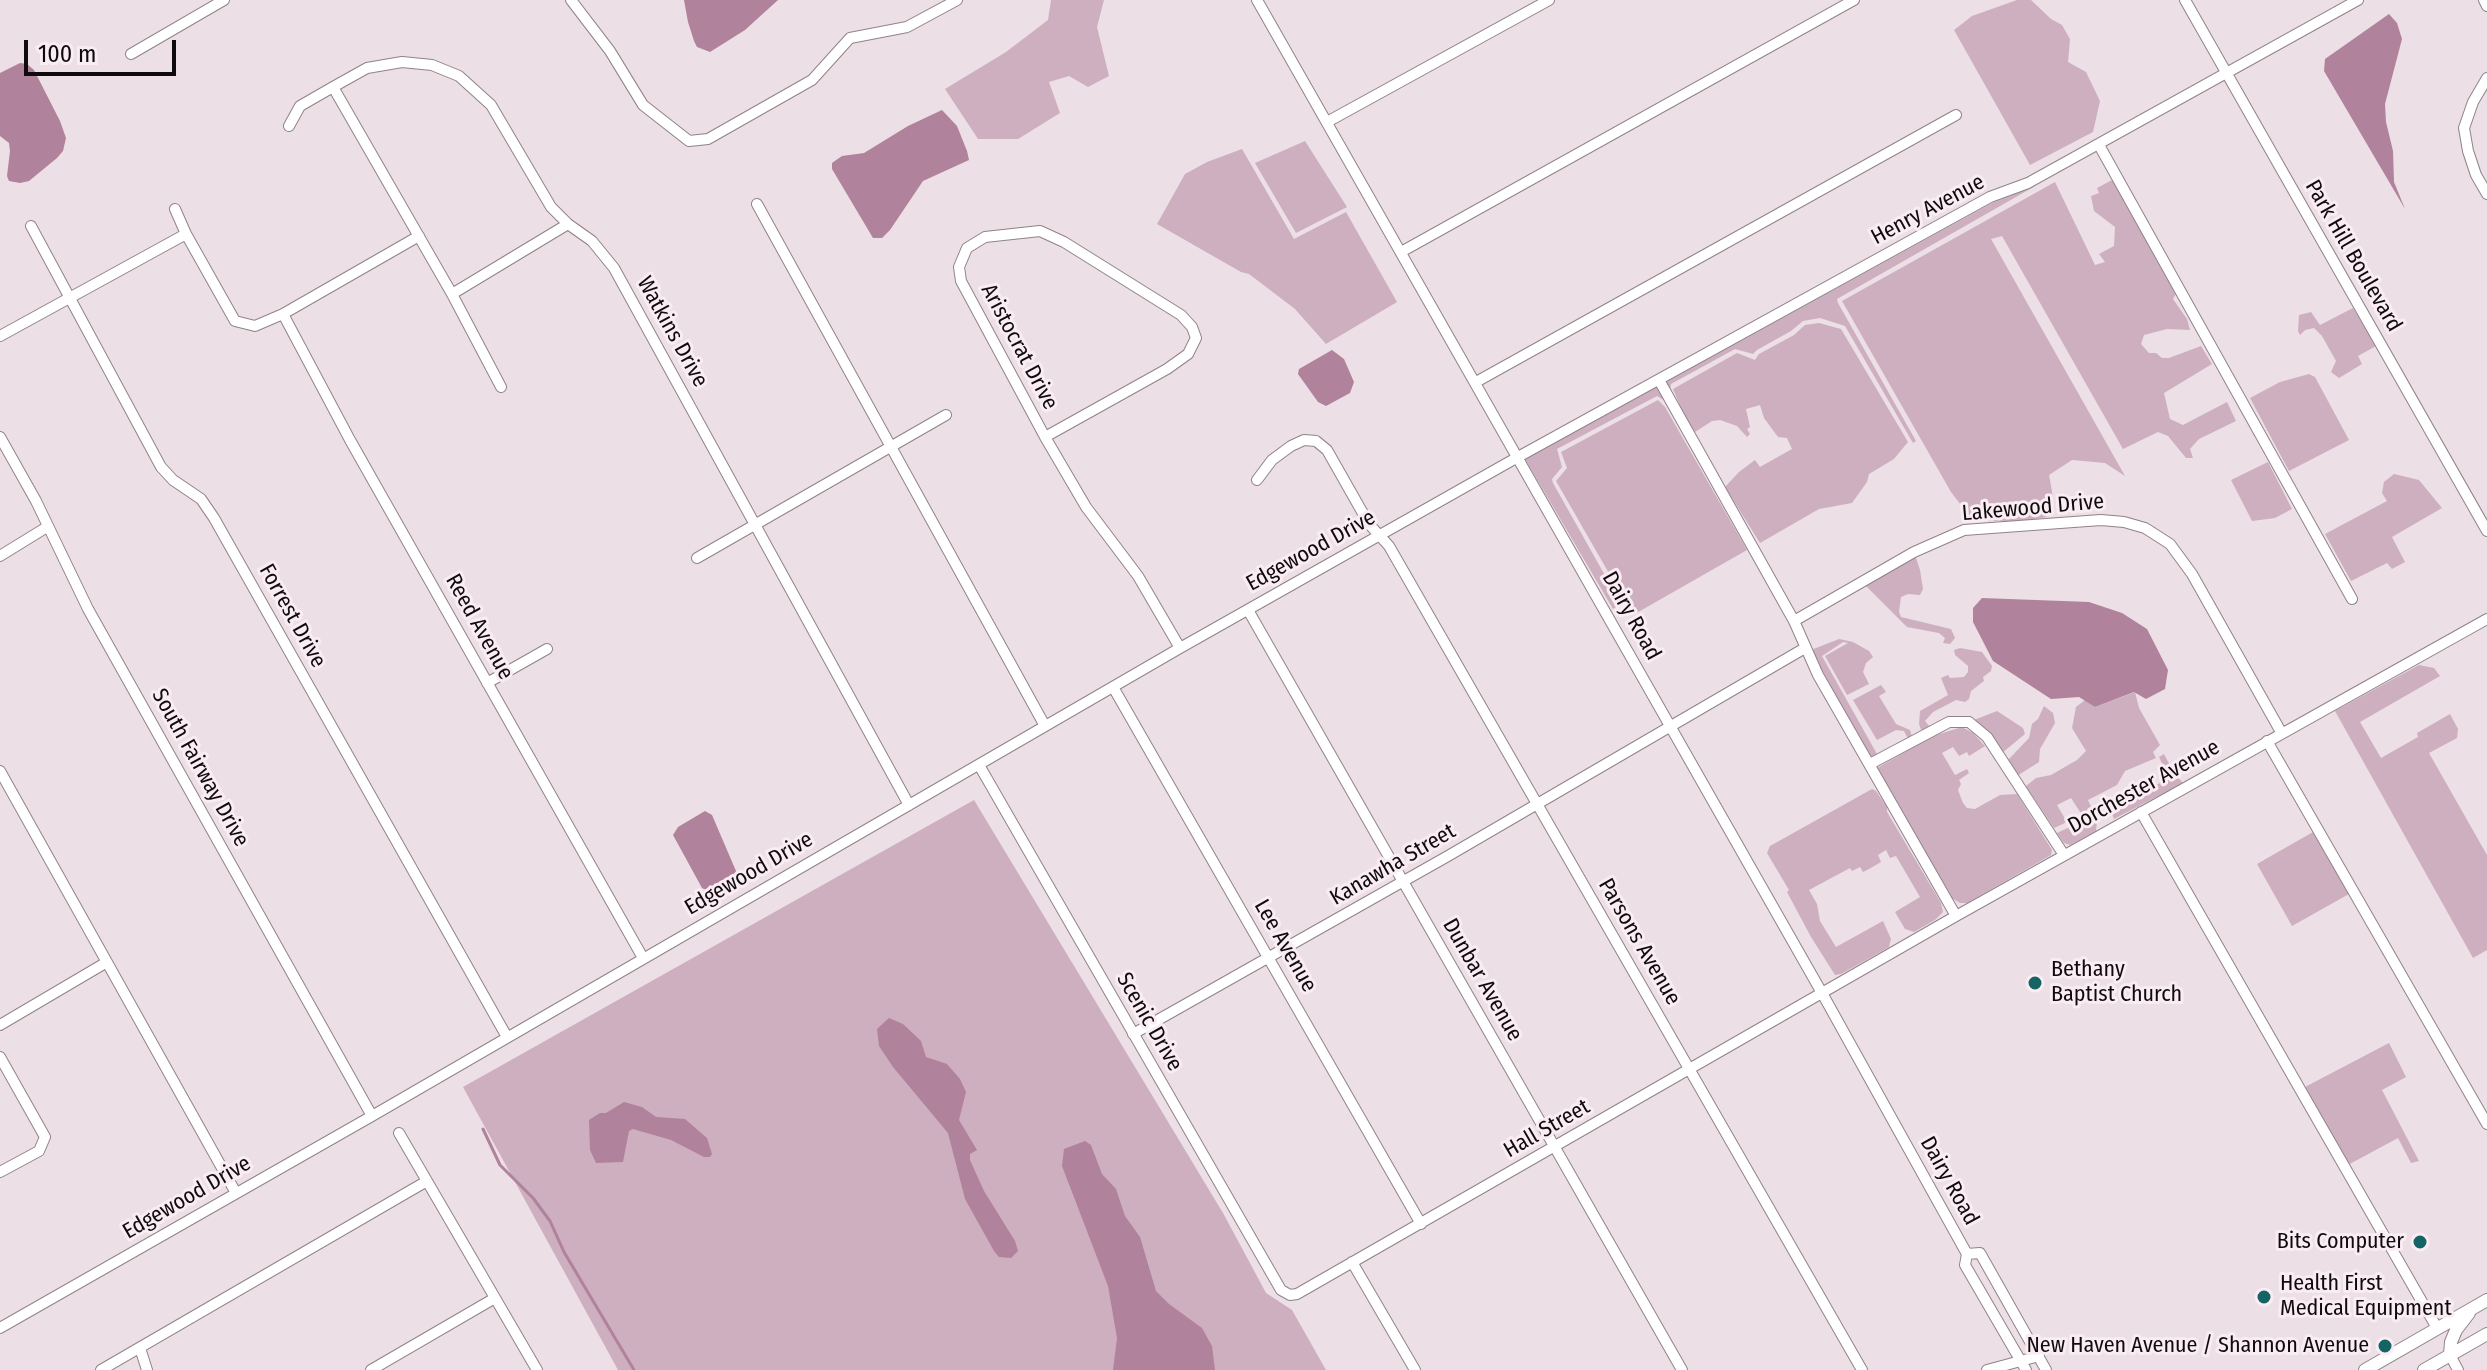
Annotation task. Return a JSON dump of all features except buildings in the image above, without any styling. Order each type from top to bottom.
[{"type":"main road","points":[[2365,1370],[2487,1300]]},
{"type":"main road","points":[[2450,1355],[2456,1330],[2473,1308]]},
{"type":"main road","points":[[2424,1370],[2487,1334]]},
{"type":"street","points":[[131,54],[224,0]]},
{"type":"street","points":[[571,0],[610,51],[643,105],[689,141],[708,139],[812,80],[850,38],[907,27],[957,0]]},
{"type":"street","name":"Dairy Road","points":[[1257,0],[1822,993],[1967,1254],[1965,1265],[2023,1365]]},
{"type":"street","points":[[1327,122],[1549,0]]},
{"type":"street","points":[[1401,252],[1854,0]]},
{"type":"street","name":"Park Hill Boulevard","points":[[2185,0],[2487,531]]},
{"type":"street","name":"Henry Avenue","points":[[1518,457],[1990,197],[2028,183],[2099,145],[2358,0]]},
{"type":"street","points":[[2484,0],[2487,6]]},
{"type":"street","name":"Watkins Drive","points":[[289,126],[300,106],[333,87],[367,68],[402,62],[432,65],[459,76],[491,105],[551,207],[592,241],[614,268],[909,805]]},
{"type":"street","points":[[2487,78],[2473,102],[2464,128],[2476,175],[2487,194]]},
{"type":"street","points":[[333,87],[452,294],[501,387]]},
{"type":"street","points":[[1476,382],[1956,115]]},
{"type":"street","points":[[2099,145],[2352,599]]},
{"type":"street","points":[[757,204],[1045,726]]},
{"type":"street","points":[[175,209],[235,321],[255,326],[283,314],[419,236]]},
{"type":"street","points":[[452,294],[568,224]]},
{"type":"street","name":"Forrest Drive","points":[[31,226],[161,467],[173,480],[201,499],[214,518],[507,1037]]},
{"type":"street","name":"Aristocrat Drive","points":[[1045,437],[1183,359],[1196,338],[1192,327],[1181,315],[1064,242],[1040,231],[985,237],[967,248],[959,267],[961,283],[1045,437],[1086,507],[1138,576],[1180,648]]},
{"type":"street","points":[[0,336],[186,234]]},
{"type":"street","name":"Reed Avenue","points":[[283,314],[350,440],[643,958]]},
{"type":"street","points":[[1659,380],[1794,621],[1818,675],[1956,916]]},
{"type":"street","points":[[697,558],[946,415]]},
{"type":"street","name":"South Fairway Drive","points":[[0,437],[36,501],[88,609],[372,1116]]},
{"type":"street","name":"Parsons Avenue","points":[[1257,480],[1272,460],[1304,440],[1316,441],[1327,450],[1369,524],[1389,546],[1862,1370]]},
{"type":"street","name":"Edgewood Drive","points":[[0,1328],[1180,648],[1518,457]]},
{"type":"street","name":"Lakewood Drive","points":[[1794,621],[1914,552],[1964,530],[2101,520],[2124,522],[2145,528],[2170,544],[2192,574],[2281,732]]},
{"type":"street","points":[[0,556],[47,527]]},
{"type":"street","name":"Dunbar Avenue","points":[[1248,610],[1682,1370]]},
{"type":"street","name":"Dorchester Avenue","points":[[1822,993],[2281,732],[2487,619]]},
{"type":"street","name":"Kanawha Street","points":[[1133,1034],[1403,882],[1805,648]]},
{"type":"street","points":[[487,683],[547,649]]},
{"type":"street","name":"Lee Avenue","points":[[1113,687],[1421,1224]]},
{"type":"street","points":[[1870,764],[1949,722],[1969,722],[1987,737],[2064,855]]},
{"type":"street","points":[[2267,741],[2487,1124]]},
{"type":"street","name":"Scenic Drive","points":[[979,765],[1281,1290],[1290,1295]]},
{"type":"street","points":[[0,771],[236,1193]]},
{"type":"street","points":[[2141,812],[2437,1328]]},
{"type":"street","points":[[0,1025],[107,962]]},
{"type":"street","name":"Hall Street","points":[[1290,1295],[1297,1294],[1555,1148],[1822,993]]},
{"type":"street","points":[[0,1057],[45,1137],[39,1151],[0,1172]]},
{"type":"street","points":[[399,1133],[537,1370]]},
{"type":"street","points":[[101,1370],[427,1181]]},
{"type":"street","name":"Dairy Road","points":[[1967,1254],[1980,1253],[2046,1370]]},
{"type":"street","points":[[1352,1262],[1415,1370]]},
{"type":"street","points":[[371,1370],[495,1298]]},
{"type":"street","points":[[140,1348],[147,1370]]},
{"type":"street","points":[[2450,1355],[2458,1370]]},
{"type":"street","points":[[1987,1370],[2023,1365],[2039,1356]]},
{"type":"shaded area","points":[[684,0],[778,0],[745,30],[710,52],[697,47],[694,41]]},
{"type":"shaded area","points":[[1051,0],[1104,0],[1097,27],[1109,76],[1088,87],[1069,76],[1049,82],[1060,113],[1018,139],[978,139],[945,89],[1006,52],[1048,20]]},
{"type":"shaded area","points":[[2017,0],[2031,0],[2062,25],[2070,39],[2068,62],[2086,72],[2100,101],[2093,132],[2030,165],[1954,30],[1972,16]]},
{"type":"shaded area","points":[[2389,14],[2397,23],[2402,39],[2385,104],[2386,122],[2393,151],[2394,182],[2405,209],[2324,71],[2325,59]]},
{"type":"shaded area","points":[[20,63],[34,70],[66,138],[63,151],[57,158],[29,181],[20,183],[9,181],[7,176],[10,151],[9,143],[0,136],[0,73]]},
{"type":"shaded area","points":[[942,110],[957,126],[969,160],[923,181],[890,230],[882,238],[873,238],[832,169],[832,163],[842,156],[864,153],[908,126]]},
{"type":"shaded area","points":[[1305,141],[1347,207],[1296,233],[1255,163]]},
{"type":"shaded area","points":[[1242,149],[1294,239],[1346,212],[1397,302],[1326,344],[1295,309],[1249,274],[1157,224],[1185,174]]},
{"type":"shaded area","points":[[2112,180],[2177,292],[2173,299],[2187,319],[2190,330],[2167,329],[2144,335],[2141,344],[2149,353],[2156,353],[2162,358],[2201,346],[2212,364],[2164,393],[2170,419],[2183,425],[2227,402],[2236,421],[2199,439],[2190,449],[2193,458],[2186,458],[2168,436],[2158,432],[2123,449],[2002,236],[1991,239],[2125,476],[2105,463],[2072,460],[2049,475],[2053,497],[2047,517],[2021,521],[1973,521],[1951,492],[1842,301],[2055,182],[2095,265],[2105,262],[2099,254],[2114,246],[2115,227],[2094,211],[2091,196],[2099,193],[2097,188]]},
{"type":"shaded area","points":[[2037,185],[1837,299],[1916,441],[1913,443],[1845,326],[1820,318],[1803,321],[1753,354],[1735,349],[1671,384],[1668,403],[1657,396],[1557,449],[1562,467],[1552,479],[1553,483],[1621,604],[1613,609],[1525,459],[1992,203]]},
{"type":"shaded area","points":[[2353,308],[2376,346],[2358,356],[2362,364],[2339,378],[2331,372],[2336,361],[2322,336],[2314,328],[2300,335],[2299,315],[2311,312],[2320,325]]},
{"type":"shaded area","points":[[1819,323],[1841,329],[1908,442],[1894,459],[1869,474],[1852,503],[1819,509],[1760,543],[1725,487],[1755,460],[1760,467],[1792,449],[1787,438],[1778,437],[1764,418],[1760,405],[1746,409],[1750,427],[1747,437],[1737,426],[1720,420],[1712,421],[1695,432],[1673,389],[1737,353],[1755,360],[1759,354],[1794,335],[1805,325]]},
{"type":"shaded area","points":[[1332,350],[1344,359],[1354,382],[1350,393],[1326,406],[1318,402],[1298,374],[1299,369]]},
{"type":"shaded area","points":[[2309,374],[2315,377],[2349,440],[2289,471],[2250,398],[2280,382]]},
{"type":"shaded area","points":[[1658,400],[1665,407],[1747,550],[1633,615],[1556,481],[1567,468],[1561,452]]},
{"type":"shaded area","points":[[2268,462],[2292,509],[2275,518],[2252,521],[2231,480]]},
{"type":"shaded area","points":[[2394,474],[2419,480],[2442,508],[2392,537],[2405,562],[2392,569],[2387,563],[2351,581],[2325,534],[2387,501],[2382,493],[2384,482]]},
{"type":"shaded area","points":[[1916,558],[1923,589],[1920,595],[1901,597],[1901,617],[1951,629],[1955,638],[1950,644],[1943,643],[1945,638],[1939,633],[1907,627],[1865,585]]},
{"type":"shaded area","points":[[1982,598],[2089,602],[2122,613],[2147,629],[2168,670],[2165,689],[2146,699],[2134,692],[2095,707],[2079,697],[2051,699],[1993,661],[1973,622],[1973,608]]},
{"type":"shaded area","points":[[1839,639],[1853,642],[1873,657],[1866,663],[1863,672],[1869,684],[1847,695],[1825,656],[1848,643],[1843,642],[1822,656],[1877,754],[1874,756],[1869,756],[1811,650]]},
{"type":"shaded area","points":[[1960,648],[1982,652],[1992,666],[1991,671],[1971,691],[1969,699],[1965,702],[1956,700],[1933,712],[1925,721],[1930,727],[1921,730],[1920,711],[1948,695],[1941,678],[1948,675],[1950,678],[1964,677],[1968,672],[1968,666],[1955,655],[1954,650]]},
{"type":"shaded area","points":[[2419,665],[2434,668],[2440,676],[2360,722],[2381,758],[2450,714],[2458,729],[2457,738],[2429,753],[2487,855],[2487,950],[2473,958],[2335,711]]},
{"type":"shaded area","points":[[1881,685],[1886,692],[1879,696],[1896,724],[1910,730],[1912,737],[1908,739],[1904,731],[1896,730],[1877,740],[1853,700]]},
{"type":"shaded area","points":[[2135,692],[2139,708],[2160,745],[2153,752],[2156,758],[2125,771],[2117,785],[2088,800],[2097,820],[2096,831],[2070,845],[2064,843],[2057,833],[2076,824],[2082,815],[2071,798],[2057,805],[2067,822],[2054,828],[2026,786],[2036,778],[2051,775],[2077,760],[2086,751],[2072,728],[2076,707],[2085,700],[2095,707]]},
{"type":"shaded area","points":[[2044,706],[2053,713],[2055,723],[2040,749],[2039,762],[2017,776],[2007,761],[2029,738],[2032,724]]},
{"type":"shaded area","points":[[1997,711],[2023,728],[2025,734],[2002,753],[1974,720]]},
{"type":"shaded area","points":[[1962,727],[1985,746],[1969,756],[1967,752],[1959,756],[1953,747],[1942,753],[1955,775],[1967,769],[1969,773],[1959,780],[1958,790],[1963,803],[1967,808],[1975,809],[2000,795],[2017,794],[2052,850],[2051,855],[1967,903],[1950,897],[1877,768],[1933,736]]},
{"type":"shaded area","points":[[2164,754],[2183,783],[2114,819],[2112,814],[2133,799],[2132,796],[2169,779],[2159,757]]},
{"type":"shaded area","points":[[1872,789],[1887,807],[1887,812],[1941,903],[1943,912],[1914,932],[1905,929],[1895,912],[1920,897],[1896,856],[1890,858],[1886,850],[1878,855],[1881,862],[1869,869],[1863,872],[1860,867],[1852,871],[1850,868],[1809,890],[1817,904],[1820,921],[1836,947],[1883,921],[1891,939],[1889,947],[1835,975],[1811,937],[1767,853],[1770,846]]},
{"type":"shaded area","points":[[974,800],[1223,1213],[1266,1293],[1292,1310],[1326,1370],[618,1370],[463,1087]]},
{"type":"shaded area","points":[[705,811],[712,815],[736,871],[733,879],[712,893],[702,888],[673,835],[678,827]]},
{"type":"shaded area","points":[[2313,832],[2349,894],[2292,926],[2257,864]]},
{"type":"shaded area","points":[[889,1018],[903,1024],[921,1041],[926,1057],[947,1064],[960,1079],[966,1092],[959,1120],[977,1150],[970,1154],[970,1160],[984,1191],[1015,1241],[1018,1251],[1011,1258],[999,1257],[994,1251],[965,1199],[948,1133],[879,1046],[877,1029]]},
{"type":"shaded area","points":[[2389,1043],[2406,1077],[2382,1090],[2419,1161],[2411,1163],[2398,1138],[2346,1166],[2305,1087]]},
{"type":"shaded area","points":[[624,1102],[642,1107],[656,1117],[685,1119],[707,1138],[712,1154],[704,1157],[671,1140],[633,1129],[629,1131],[623,1162],[596,1163],[590,1150],[589,1120]]},
{"type":"shaded area","points":[[1085,1141],[1091,1145],[1102,1174],[1116,1189],[1125,1216],[1140,1237],[1156,1291],[1202,1328],[1212,1346],[1215,1370],[1113,1370],[1117,1338],[1108,1286],[1062,1166],[1064,1149]]},
{"type":"waterway","points":[[483,1129],[500,1165],[533,1198],[550,1221],[564,1252],[634,1370]]},
{"type":"place","name":"Bethany Baptist Church","points":[[2035,983]]},
{"type":"place","name":"Bits Computer","points":[[2420,1242]]},
{"type":"place","name":"Health First Medical Equipment","points":[[2264,1297]]},
{"type":"place","name":"New Haven Avenue / Shannon Avenue","points":[[2385,1346]]}]
